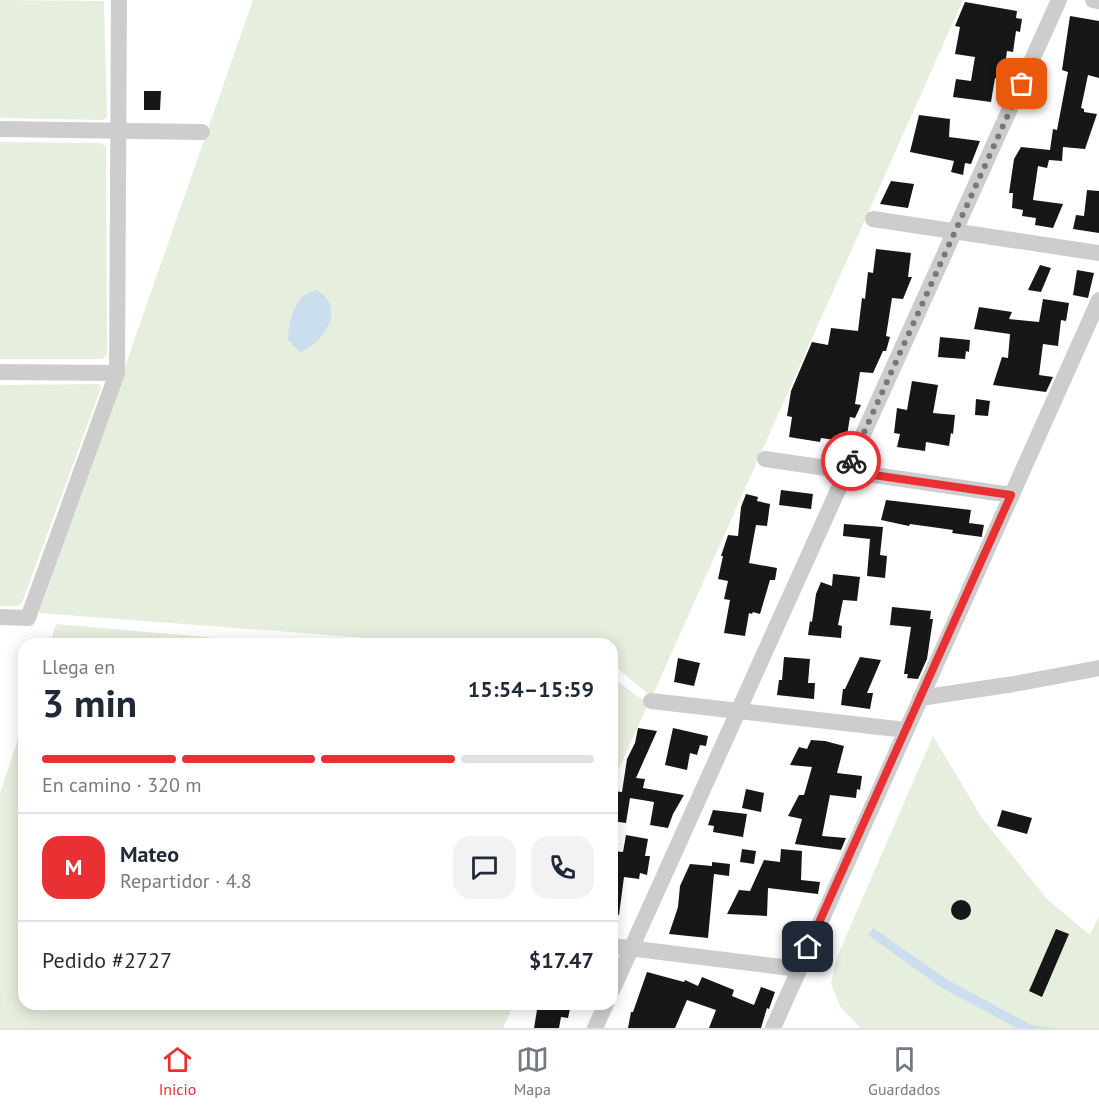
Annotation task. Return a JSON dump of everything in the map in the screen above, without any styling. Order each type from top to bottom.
[{"type":"street","points":[[0,617],[28,618],[117,373],[119,0]]},
{"type":"street","points":[[618,977],[1059,0]]},
{"type":"street","points":[[1093,0],[1099,1]]},
{"type":"street","points":[[0,129],[202,132]]},
{"type":"street","points":[[873,219],[1099,253]]},
{"type":"street","points":[[773,1028],[1099,300]]},
{"type":"street","points":[[0,372],[117,373]]},
{"type":"street","points":[[765,459],[1011,495]]},
{"type":"street","points":[[920,698],[1099,668]]},
{"type":"street","points":[[651,701],[906,730]]},
{"type":"street","points":[[618,947],[799,969]]},
{"type":"street","points":[[595,1028],[603,1010]]},
{"type":"green space","points":[[0,0],[104,1],[107,117],[103,120],[0,118]]},
{"type":"green space","points":[[253,0],[963,0],[652,697],[618,669],[618,638],[368,638],[39,613]]},
{"type":"green space","points":[[0,142],[101,143],[106,147],[107,354],[102,359],[0,359]]},
{"type":"green space","points":[[99,384],[101,388],[22,603],[17,606],[0,606],[0,385]]},
{"type":"green space","points":[[56,624],[216,638],[52,638]]},
{"type":"green space","points":[[618,682],[648,704],[618,771]]},
{"type":"green space","points":[[933,736],[982,818],[1047,899],[1090,935],[1099,916],[1099,1028],[861,1028],[841,1008],[831,984],[837,957]]},
{"type":"green space","points":[[18,739],[18,1010],[511,1010],[503,1028],[0,1028],[0,793]]},
{"type":"water","points":[[316,290],[325,297],[330,305],[329,324],[317,341],[300,352],[288,340],[291,317],[302,297]]},
{"type":"water","points":[[873,928],[948,980],[1031,1025],[1051,1028],[1017,1028],[942,988],[868,935]]},
{"type":"building","points":[[965,2],[1017,11],[1016,18],[1022,19],[1020,32],[1016,31],[1013,52],[1007,51],[1003,79],[995,78],[991,102],[953,97],[956,79],[971,81],[975,57],[955,54],[960,27],[955,26]]},
{"type":"building","points":[[1070,16],[1099,21],[1099,78],[1088,75],[1081,108],[1084,112],[1097,114],[1085,149],[1063,147],[1062,161],[1049,160],[1047,168],[1038,166],[1033,200],[1063,204],[1053,228],[1035,225],[1036,218],[1022,216],[1023,210],[1012,208],[1013,193],[1009,193],[1014,159],[1021,147],[1050,150],[1053,129],[1057,130],[1068,72],[1062,70]]},
{"type":"building","points":[[144,91],[161,91],[160,110],[144,110]]},
{"type":"building","points":[[919,115],[950,119],[949,137],[980,141],[971,164],[965,163],[963,175],[951,172],[954,161],[910,152]]},
{"type":"building","points":[[891,181],[914,184],[908,208],[880,204]]},
{"type":"building","points":[[1087,190],[1099,191],[1099,233],[1073,229],[1076,215],[1084,216]]},
{"type":"building","points":[[876,249],[911,253],[908,277],[912,277],[903,299],[892,298],[886,336],[890,337],[886,351],[883,351],[873,373],[860,372],[855,404],[861,405],[855,418],[850,417],[847,435],[843,434],[842,441],[821,438],[820,442],[789,437],[792,417],[787,416],[791,391],[812,342],[828,345],[831,328],[858,331],[862,298],[865,299],[868,272],[873,273]]},
{"type":"building","points":[[1040,265],[1051,268],[1041,292],[1028,290]]},
{"type":"building","points":[[1077,270],[1094,273],[1088,298],[1073,295]]},
{"type":"building","points":[[1043,299],[1069,303],[1066,321],[1061,320],[1058,346],[1043,344],[1039,375],[1053,377],[1046,392],[993,385],[1002,357],[1008,358],[1010,334],[974,329],[979,307],[1012,312],[1009,319],[1039,322]]},
{"type":"building","points":[[940,337],[970,340],[969,352],[966,351],[965,359],[938,357]]},
{"type":"building","points":[[912,381],[938,385],[933,413],[955,415],[949,446],[926,442],[925,451],[897,447],[900,434],[894,433],[897,408],[907,410]]},
{"type":"building","points":[[976,399],[990,401],[988,416],[975,415]]},
{"type":"building","points":[[781,490],[813,494],[811,509],[779,505]]},
{"type":"building","points":[[746,494],[758,497],[757,501],[770,504],[767,526],[756,525],[749,563],[777,568],[775,580],[770,580],[760,614],[749,613],[745,636],[724,633],[730,600],[724,599],[728,581],[718,579],[723,556],[721,556],[728,535],[738,536],[741,507]]},
{"type":"building","points":[[886,500],[971,510],[969,523],[984,525],[982,537],[952,533],[953,530],[910,524],[909,526],[881,520]]},
{"type":"building","points":[[844,524],[883,527],[880,555],[887,556],[885,578],[867,576],[870,539],[843,536]]},
{"type":"building","points":[[833,574],[860,577],[857,601],[843,600],[838,625],[842,626],[841,638],[808,635],[816,594],[821,582],[832,586]]},
{"type":"building","points":[[892,607],[931,611],[930,619],[933,619],[927,659],[918,679],[907,678],[908,674],[904,674],[911,627],[890,625]]},
{"type":"building","points":[[784,657],[810,659],[808,683],[815,683],[814,699],[777,695],[779,680],[782,680]]},
{"type":"building","points":[[860,657],[881,660],[867,693],[873,693],[870,709],[841,705],[843,689]]},
{"type":"building","points":[[678,658],[700,663],[694,686],[674,682]]},
{"type":"building","points":[[638,728],[657,731],[636,778],[645,779],[643,788],[684,795],[668,828],[650,825],[654,802],[630,798],[626,823],[618,822],[618,792],[622,792],[627,759],[635,743]]},
{"type":"building","points":[[673,728],[708,736],[706,746],[700,745],[697,755],[690,753],[687,770],[665,765]]},
{"type":"building","points":[[811,740],[844,746],[837,773],[862,776],[856,798],[830,795],[822,836],[846,838],[841,850],[795,844],[802,819],[788,816],[799,795],[804,795],[812,767],[790,765],[799,747],[807,749]]},
{"type":"building","points":[[746,789],[764,793],[761,812],[742,808]]},
{"type":"building","points":[[713,810],[747,814],[743,837],[713,832],[714,826],[708,825]]},
{"type":"building","points":[[1002,810],[1032,818],[1027,834],[997,826]]},
{"type":"building","points":[[626,835],[648,839],[645,856],[650,856],[647,875],[640,873],[639,879],[624,877],[619,915],[618,852],[623,852]]},
{"type":"building","points":[[742,849],[756,851],[754,864],[740,862]]},
{"type":"building","points":[[781,849],[802,851],[801,880],[820,882],[818,894],[768,888],[767,916],[727,914],[739,890],[750,891],[764,860],[780,862]]},
{"type":"building","points":[[712,862],[730,864],[729,876],[714,874],[708,938],[669,934],[678,907],[680,886],[690,864],[712,866]]},
{"type":"building","points":[[957,900],[965,900],[971,906],[971,914],[965,920],[957,920],[951,914],[951,906]]},
{"type":"building","points":[[1056,929],[1069,934],[1042,997],[1029,991]]},
{"type":"building","points":[[647,972],[684,982],[685,980],[698,986],[702,977],[734,990],[732,996],[754,1005],[761,987],[775,992],[761,1028],[709,1028],[716,1010],[687,1000],[675,1028],[628,1028],[631,1012],[633,1012]]},
{"type":"building","points":[[537,1010],[570,1010],[568,1018],[561,1017],[559,1028],[534,1028]]},
{"type":"way so far","points":[[851,461],[1022,84]]},
{"type":"route","points":[[808,947],[1011,495],[846,471],[851,461]]}]
